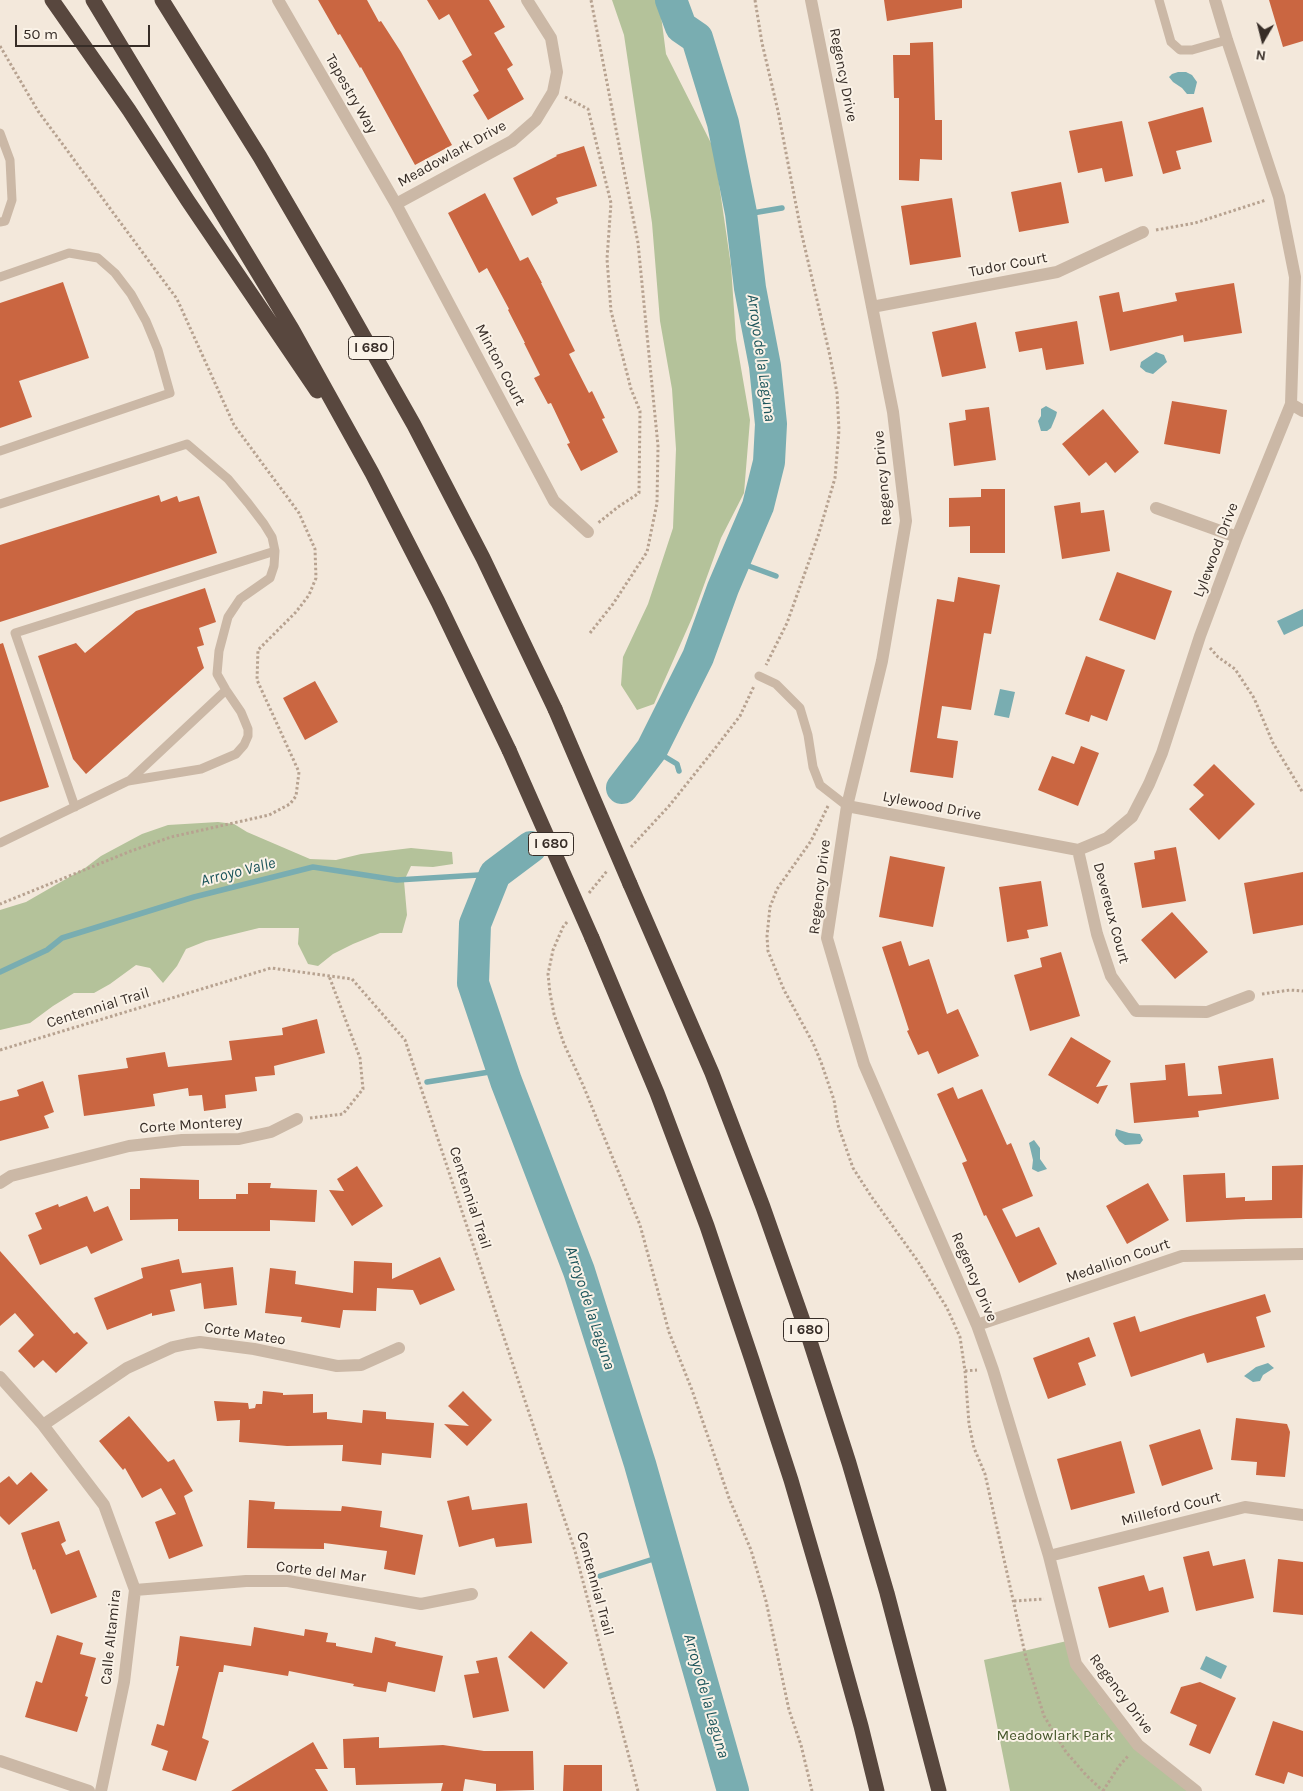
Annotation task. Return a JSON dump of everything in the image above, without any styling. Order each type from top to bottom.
[{"type":"highway","points":[[52,0],[129,110],[193,209],[372,473]]},
{"type":"highway","name":"I 680","points":[[93,0],[292,329],[372,473],[438,602],[509,750],[592,938],[660,1102],[707,1226],[752,1360],[791,1480],[826,1600],[877,1791]]},
{"type":"highway","name":"I 680","points":[[162,0],[269,173],[414,425],[483,558],[556,709],[712,1073],[763,1207],[809,1338],[849,1463],[887,1593],[939,1791]]},
{"type":"street","name":"Tapestry Way","points":[[278,0],[396,204]]},
{"type":"street","name":"Meadowlark Drive","points":[[396,204],[512,141],[536,120],[553,92],[557,72],[551,38],[527,0]]},
{"type":"street","name":"Regency Drive","points":[[811,0],[893,412],[906,521],[882,661],[847,806],[827,938],[864,1064],[977,1325],[993,1370],[1049,1556],[1076,1664],[1138,1745],[1196,1791]]},
{"type":"street","name":"Lylewood Drive","points":[[847,806],[1078,850],[1107,838],[1132,818],[1148,784],[1162,753],[1200,636],[1237,537],[1291,404],[1295,277],[1279,197],[1215,0]]},
{"type":"street","name":"Minton Court","points":[[396,204],[554,501],[588,532]]},
{"type":"street","name":"Tudor Court","points":[[872,308],[1057,272],[1143,232]]},
{"type":"street","points":[[1291,404],[1303,411]]},
{"type":"street","points":[[1156,508],[1237,537]]},
{"type":"street","name":"Devereux Court","points":[[1078,850],[1097,934],[1111,976],[1136,1011],[1207,1012],[1249,996]]},
{"type":"street","name":"Corte Monterey","points":[[0,1183],[11,1176],[129,1146],[182,1140],[239,1139],[271,1132],[297,1120]]},
{"type":"street","name":"Medallion Court","points":[[977,1325],[1182,1256],[1303,1254]]},
{"type":"street","name":"Corte Mateo","points":[[43,1425],[127,1368],[187,1344],[200,1342],[337,1366],[361,1365],[399,1348]]},
{"type":"street","name":"Calle Altamira","points":[[0,1377],[43,1425],[104,1505],[135,1590],[124,1682],[101,1791]]},
{"type":"street","name":"Milleford Court","points":[[1049,1556],[1245,1507],[1303,1515]]},
{"type":"street","name":"Corte del Mar","points":[[135,1590],[246,1581],[288,1581],[421,1604],[472,1594]]},
{"type":"street","points":[[0,1761],[88,1791]]},
{"type":"lane","points":[[1159,0],[1171,42],[1180,50],[1192,50],[1227,40]]},
{"type":"lane","points":[[0,133],[10,160],[12,200],[5,221],[0,222]]},
{"type":"lane","points":[[0,277],[69,253],[98,258],[114,273],[131,294],[146,321],[158,350],[170,393],[0,451]]},
{"type":"lane","points":[[0,504],[188,444],[228,478],[243,496],[272,537],[275,551],[274,566],[270,578],[240,599],[228,617],[217,663],[217,674],[241,712],[248,729],[248,736],[244,745],[236,754],[200,769],[128,782],[0,843]]},
{"type":"lane","points":[[75,807],[15,633],[275,551]]},
{"type":"lane","points":[[759,676],[776,684],[800,708],[808,735],[813,767],[820,785],[847,806]]},
{"type":"lane","points":[[128,782],[226,690]]},
{"type":"path","points":[[590,633],[613,604],[647,552],[657,503],[658,446],[638,243],[591,0]]},
{"type":"path","points":[[629,848],[669,806],[740,716],[759,676],[773,654],[786,623],[818,536],[835,478],[839,430],[837,393],[801,231],[778,111],[762,44],[756,0]]},
{"type":"path","points":[[0,46],[38,111],[177,298],[234,425],[299,513],[315,549],[316,578],[309,595],[296,612],[258,650],[257,680],[299,772],[296,796],[290,804],[269,815],[171,837],[130,851],[0,904]]},
{"type":"path","points":[[553,92],[588,109],[611,203],[607,259],[611,311],[631,389],[640,411],[640,493],[618,507],[588,532]]},
{"type":"path","points":[[1143,232],[1195,223],[1244,206],[1279,197]]},
{"type":"path","points":[[1200,636],[1218,657],[1235,669],[1254,698],[1273,743],[1303,793]]},
{"type":"path","points":[[847,806],[829,803],[811,841],[777,889],[770,907],[767,936],[768,951],[784,990],[813,1043],[821,1062],[834,1100],[838,1125],[853,1168],[942,1300],[960,1337],[966,1371],[969,1424],[974,1448],[985,1474],[1026,1658],[1044,1716],[1066,1752],[1103,1791],[1118,1766],[1138,1745]]},
{"type":"path","points":[[584,900],[611,866]]},
{"type":"path","points":[[568,920],[553,950],[548,974],[554,1014],[564,1044],[640,1224],[669,1332],[695,1398],[729,1498],[751,1550],[766,1601],[789,1710],[802,1745],[812,1791]]},
{"type":"path","name":"Centennial Trail","points":[[0,1050],[271,968],[352,979],[406,1040],[575,1551],[638,1791]]},
{"type":"path","points":[[297,1120],[343,1114],[363,1089],[360,1058],[329,976]]},
{"type":"path","points":[[1249,996],[1290,990],[1303,991]]},
{"type":"path","points":[[1014,1601],[1060,1598]]},
{"type":"green space","points":[[612,0],[659,0],[666,54],[714,149],[731,266],[736,339],[750,420],[744,493],[721,538],[692,618],[654,704],[637,710],[621,685],[623,657],[648,604],[673,528],[676,449],[672,389],[660,321],[652,223],[624,35]]},
{"type":"green space","points":[[218,822],[234,824],[247,832],[310,859],[336,860],[361,854],[411,848],[452,852],[453,864],[433,867],[411,866],[404,881],[407,915],[402,933],[380,933],[333,954],[318,966],[308,964],[298,944],[299,928],[259,928],[206,941],[186,949],[177,966],[163,983],[150,968],[136,965],[94,993],[74,993],[30,1023],[0,1030],[0,910],[26,902],[85,868],[101,856],[142,834],[168,825]]},
{"type":"green space","name":"Meadowlark Park","points":[[1067,1641],[1099,1704],[1193,1791],[1010,1791],[984,1660]]},
{"type":"water","points":[[1178,72],[1186,72],[1192,75],[1197,82],[1194,94],[1187,94],[1169,77]]},
{"type":"water","points":[[1156,352],[1164,355],[1167,362],[1153,374],[1146,372],[1140,367],[1141,362]]},
{"type":"water","points":[[1046,406],[1057,412],[1051,428],[1047,431],[1041,431],[1038,421],[1041,416],[1041,409]]},
{"type":"water","points":[[1303,609],[1303,626],[1284,635],[1277,621]]},
{"type":"water","points":[[1000,689],[1015,692],[1009,718],[994,715]]},
{"type":"water","points":[[1116,1129],[1140,1134],[1143,1140],[1140,1144],[1125,1145],[1115,1135]]},
{"type":"water","points":[[1034,1140],[1040,1148],[1040,1159],[1047,1169],[1038,1172],[1032,1169],[1033,1160],[1029,1143]]},
{"type":"water","points":[[1268,1363],[1274,1368],[1263,1375],[1260,1381],[1253,1382],[1244,1376],[1256,1367]]},
{"type":"water","points":[[1206,1656],[1227,1666],[1221,1679],[1200,1669]]},
{"type":"building","points":[[318,0],[367,0],[379,22],[381,21],[401,52],[452,145],[415,165],[361,67],[340,34],[338,35]]},
{"type":"building","points":[[427,0],[489,0],[505,27],[494,33],[513,65],[507,69],[524,99],[488,120],[473,95],[479,91],[462,61],[472,55],[449,14],[439,20]]},
{"type":"building","points":[[884,0],[962,0],[962,8],[887,21]]},
{"type":"building","points":[[1269,0],[1303,0],[1303,41],[1283,47]]},
{"type":"building","points":[[933,42],[935,120],[942,120],[942,160],[920,159],[919,181],[899,180],[899,98],[894,98],[893,55],[910,55],[910,43]]},
{"type":"building","points":[[1203,107],[1212,142],[1176,151],[1181,169],[1163,174],[1148,122]]},
{"type":"building","points":[[1122,121],[1133,176],[1105,182],[1102,168],[1078,173],[1069,131]]},
{"type":"building","points":[[584,146],[597,186],[556,198],[558,203],[532,216],[513,178],[556,155]]},
{"type":"building","points":[[1061,182],[1069,223],[1019,232],[1011,192]]},
{"type":"building","points":[[485,193],[520,261],[528,257],[542,283],[575,351],[569,354],[589,393],[592,391],[605,418],[602,419],[618,452],[581,471],[567,444],[570,443],[551,403],[548,404],[534,378],[540,375],[509,309],[487,268],[479,273],[448,213]]},
{"type":"building","points":[[952,198],[961,257],[910,265],[901,206]]},
{"type":"building","points":[[63,282],[89,358],[19,381],[32,417],[0,428],[0,303]]},
{"type":"building","points":[[1234,283],[1242,333],[1184,342],[1183,335],[1110,351],[1099,296],[1119,292],[1123,312],[1177,301],[1175,293]]},
{"type":"building","points":[[1077,321],[1084,364],[1046,370],[1042,348],[1019,352],[1015,332]]},
{"type":"building","points":[[976,322],[986,368],[942,377],[932,332]]},
{"type":"building","points":[[1172,401],[1227,410],[1220,454],[1164,444]]},
{"type":"building","points":[[989,407],[996,460],[954,466],[949,423],[966,420],[965,410]]},
{"type":"building","points":[[1103,409],[1139,452],[1115,473],[1106,462],[1089,476],[1062,444]]},
{"type":"building","points":[[981,489],[1005,489],[1005,553],[970,553],[970,526],[949,527],[949,498],[981,497]]},
{"type":"building","points":[[159,495],[161,502],[177,496],[179,502],[199,496],[217,553],[0,622],[0,545]]},
{"type":"building","points":[[1080,502],[1081,513],[1104,510],[1110,551],[1062,559],[1054,506]]},
{"type":"building","points":[[1117,572],[1172,591],[1155,640],[1099,620]]},
{"type":"building","points":[[958,577],[1000,585],[991,634],[984,633],[971,710],[942,706],[937,738],[958,741],[953,778],[910,772],[937,599],[954,602]]},
{"type":"building","points":[[205,588],[216,622],[199,628],[204,645],[197,647],[204,668],[86,774],[73,759],[38,656],[76,643],[85,653],[136,611]]},
{"type":"building","points":[[3,643],[49,787],[0,802],[0,644]]},
{"type":"building","points":[[1086,656],[1125,670],[1107,721],[1091,715],[1089,722],[1065,714]]},
{"type":"building","points":[[315,681],[338,722],[305,740],[283,698]]},
{"type":"building","points":[[1081,746],[1099,753],[1078,806],[1038,790],[1052,756],[1074,764]]},
{"type":"building","points":[[1214,764],[1255,804],[1219,840],[1189,809],[1204,795],[1193,785]]},
{"type":"building","points":[[1176,847],[1186,901],[1142,908],[1134,863],[1155,859],[1154,851]]},
{"type":"building","points":[[890,856],[945,867],[933,927],[879,917]]},
{"type":"building","points":[[1303,872],[1303,925],[1253,934],[1244,883]]},
{"type":"building","points":[[1041,881],[1048,926],[1027,930],[1029,938],[1007,942],[999,887]]},
{"type":"building","points":[[1172,912],[1208,952],[1175,979],[1141,940]]},
{"type":"building","points":[[901,941],[909,966],[929,959],[947,1014],[958,1009],[979,1056],[938,1074],[928,1051],[918,1055],[907,1031],[909,1030],[882,947]]},
{"type":"building","points":[[1061,952],[1080,1016],[1030,1031],[1014,975],[1042,967],[1040,958]]},
{"type":"building","points":[[317,1019],[325,1053],[274,1066],[275,1075],[255,1077],[257,1091],[225,1095],[226,1108],[204,1111],[202,1095],[189,1096],[188,1088],[153,1094],[155,1106],[84,1116],[78,1075],[128,1068],[126,1058],[165,1052],[168,1067],[232,1060],[229,1041],[283,1035],[282,1028]]},
{"type":"building","points":[[1071,1037],[1111,1061],[1096,1087],[1108,1085],[1098,1104],[1048,1075]]},
{"type":"building","points":[[1273,1058],[1279,1099],[1198,1111],[1199,1117],[1134,1123],[1130,1083],[1166,1080],[1165,1065],[1185,1063],[1188,1096],[1222,1094],[1218,1066]]},
{"type":"building","points":[[43,1081],[54,1112],[44,1116],[49,1128],[0,1141],[0,1101],[19,1096],[17,1090]]},
{"type":"building","points":[[953,1087],[958,1099],[982,1089],[1007,1145],[1011,1143],[1033,1196],[1002,1209],[1016,1237],[1039,1227],[1057,1264],[1019,1283],[986,1215],[984,1216],[962,1163],[967,1161],[937,1094]]},
{"type":"building","points":[[1303,1165],[1302,1218],[1186,1222],[1183,1175],[1225,1173],[1226,1198],[1245,1197],[1245,1201],[1272,1200],[1272,1166]]},
{"type":"building","points":[[357,1166],[383,1206],[352,1226],[329,1190],[344,1191],[337,1179]]},
{"type":"building","points":[[140,1178],[199,1180],[199,1199],[236,1199],[236,1194],[248,1194],[248,1183],[271,1183],[270,1188],[317,1190],[315,1222],[270,1220],[270,1231],[178,1231],[178,1219],[130,1220],[130,1189],[140,1189]]},
{"type":"building","points":[[1148,1183],[1169,1220],[1127,1244],[1106,1206]]},
{"type":"building","points":[[87,1196],[94,1212],[108,1206],[123,1240],[91,1254],[87,1246],[40,1265],[28,1235],[42,1229],[35,1213],[58,1204],[59,1207]]},
{"type":"building","points":[[0,1251],[74,1334],[77,1332],[88,1343],[56,1373],[43,1360],[34,1368],[18,1351],[34,1335],[15,1313],[0,1326]]},
{"type":"building","points":[[440,1257],[455,1290],[420,1305],[413,1290],[377,1288],[376,1311],[343,1310],[340,1328],[301,1322],[302,1317],[265,1313],[270,1268],[296,1271],[295,1284],[353,1293],[354,1261],[392,1263],[392,1279]]},
{"type":"building","points":[[179,1259],[182,1273],[233,1267],[237,1305],[204,1309],[201,1283],[170,1290],[175,1311],[152,1316],[152,1313],[107,1330],[94,1298],[143,1278],[141,1268]]},
{"type":"building","points":[[1265,1294],[1271,1312],[1256,1317],[1265,1347],[1207,1363],[1204,1353],[1131,1377],[1113,1323],[1135,1316],[1140,1332]]},
{"type":"building","points":[[1089,1337],[1096,1356],[1078,1363],[1086,1385],[1048,1399],[1033,1358]]},
{"type":"building","points":[[263,1391],[283,1393],[283,1395],[313,1394],[313,1413],[327,1412],[327,1419],[362,1423],[363,1410],[386,1412],[386,1419],[434,1423],[431,1458],[382,1453],[381,1465],[342,1461],[343,1445],[287,1446],[239,1442],[240,1420],[217,1421],[214,1401],[248,1403],[249,1409],[255,1408],[256,1404],[262,1404]]},
{"type":"building","points":[[463,1391],[492,1420],[467,1446],[444,1424],[469,1426],[448,1406]]},
{"type":"building","points":[[129,1416],[168,1462],[174,1459],[193,1491],[184,1496],[203,1546],[169,1559],[155,1522],[176,1514],[161,1488],[142,1498],[125,1468],[123,1470],[99,1441]]},
{"type":"building","points":[[1236,1418],[1287,1424],[1290,1432],[1285,1477],[1256,1475],[1257,1462],[1231,1460]]},
{"type":"building","points":[[1200,1429],[1213,1469],[1162,1486],[1149,1445]]},
{"type":"building","points":[[1121,1441],[1135,1493],[1071,1510],[1057,1459]]},
{"type":"building","points":[[31,1472],[48,1490],[9,1525],[0,1516],[0,1483],[9,1476],[17,1485]]},
{"type":"building","points":[[469,1496],[472,1510],[527,1503],[532,1543],[496,1547],[494,1538],[459,1547],[447,1501]]},
{"type":"building","points":[[249,1500],[275,1502],[274,1509],[341,1511],[342,1506],[382,1511],[380,1527],[423,1535],[415,1575],[384,1569],[387,1551],[324,1543],[324,1549],[247,1548]]},
{"type":"building","points":[[59,1521],[66,1541],[61,1544],[66,1555],[79,1550],[97,1597],[51,1614],[35,1569],[33,1570],[21,1533]]},
{"type":"building","points":[[1209,1551],[1213,1566],[1245,1559],[1254,1598],[1196,1611],[1183,1557]]},
{"type":"building","points":[[1278,1559],[1303,1562],[1303,1615],[1273,1612]]},
{"type":"building","points":[[1144,1575],[1149,1591],[1163,1587],[1169,1612],[1109,1628],[1098,1587]]},
{"type":"building","points":[[254,1627],[304,1636],[305,1629],[328,1633],[326,1642],[336,1643],[336,1646],[372,1653],[375,1637],[396,1642],[395,1646],[443,1656],[435,1692],[388,1682],[386,1692],[289,1671],[288,1676],[224,1665],[223,1672],[219,1672],[202,1738],[209,1741],[196,1781],[162,1770],[168,1751],[151,1745],[157,1724],[164,1726],[179,1666],[176,1666],[180,1636],[251,1646]]},
{"type":"building","points":[[531,1631],[568,1663],[544,1689],[508,1657]]},
{"type":"building","points":[[57,1635],[83,1643],[80,1654],[96,1658],[85,1696],[88,1697],[77,1732],[25,1717],[36,1681],[42,1683]]},
{"type":"building","points":[[497,1657],[509,1711],[473,1718],[464,1675],[479,1673],[476,1661]]},
{"type":"building","points":[[1200,1682],[1236,1698],[1210,1754],[1189,1745],[1197,1725],[1170,1713],[1181,1687]]},
{"type":"building","points":[[1273,1721],[1303,1731],[1303,1777],[1288,1772],[1284,1784],[1255,1775]]},
{"type":"building","points":[[379,1737],[379,1748],[443,1745],[484,1751],[533,1751],[534,1790],[496,1791],[496,1784],[465,1779],[463,1791],[441,1791],[443,1783],[356,1785],[355,1768],[344,1768],[343,1739]]},
{"type":"building","points":[[313,1742],[328,1769],[315,1769],[328,1791],[231,1791]]},
{"type":"building","points":[[564,1765],[602,1765],[602,1791],[563,1791]]},
{"type":"waterway","name":"Arroyo de la Laguna","points":[[622,788],[652,749],[698,657],[723,588],[758,506],[769,462],[771,424],[765,366],[750,288],[741,213],[723,123],[697,38],[681,27],[671,0]]},
{"type":"waterway","points":[[741,215],[782,208]]},
{"type":"waterway","points":[[735,561],[776,576]]},
{"type":"waterway","points":[[652,749],[677,764],[679,771]]},
{"type":"waterway","name":"Arroyo de la Laguna","points":[[531,847],[495,874],[475,924],[473,983],[506,1081],[579,1271],[640,1464],[733,1791]]},
{"type":"waterway","name":"Arroyo Valle","points":[[0,972],[47,950],[62,938],[194,897],[313,867],[397,880],[495,874]]},
{"type":"waterway","points":[[427,1082],[502,1070]]},
{"type":"waterway","points":[[600,1576],[666,1555]]}]
